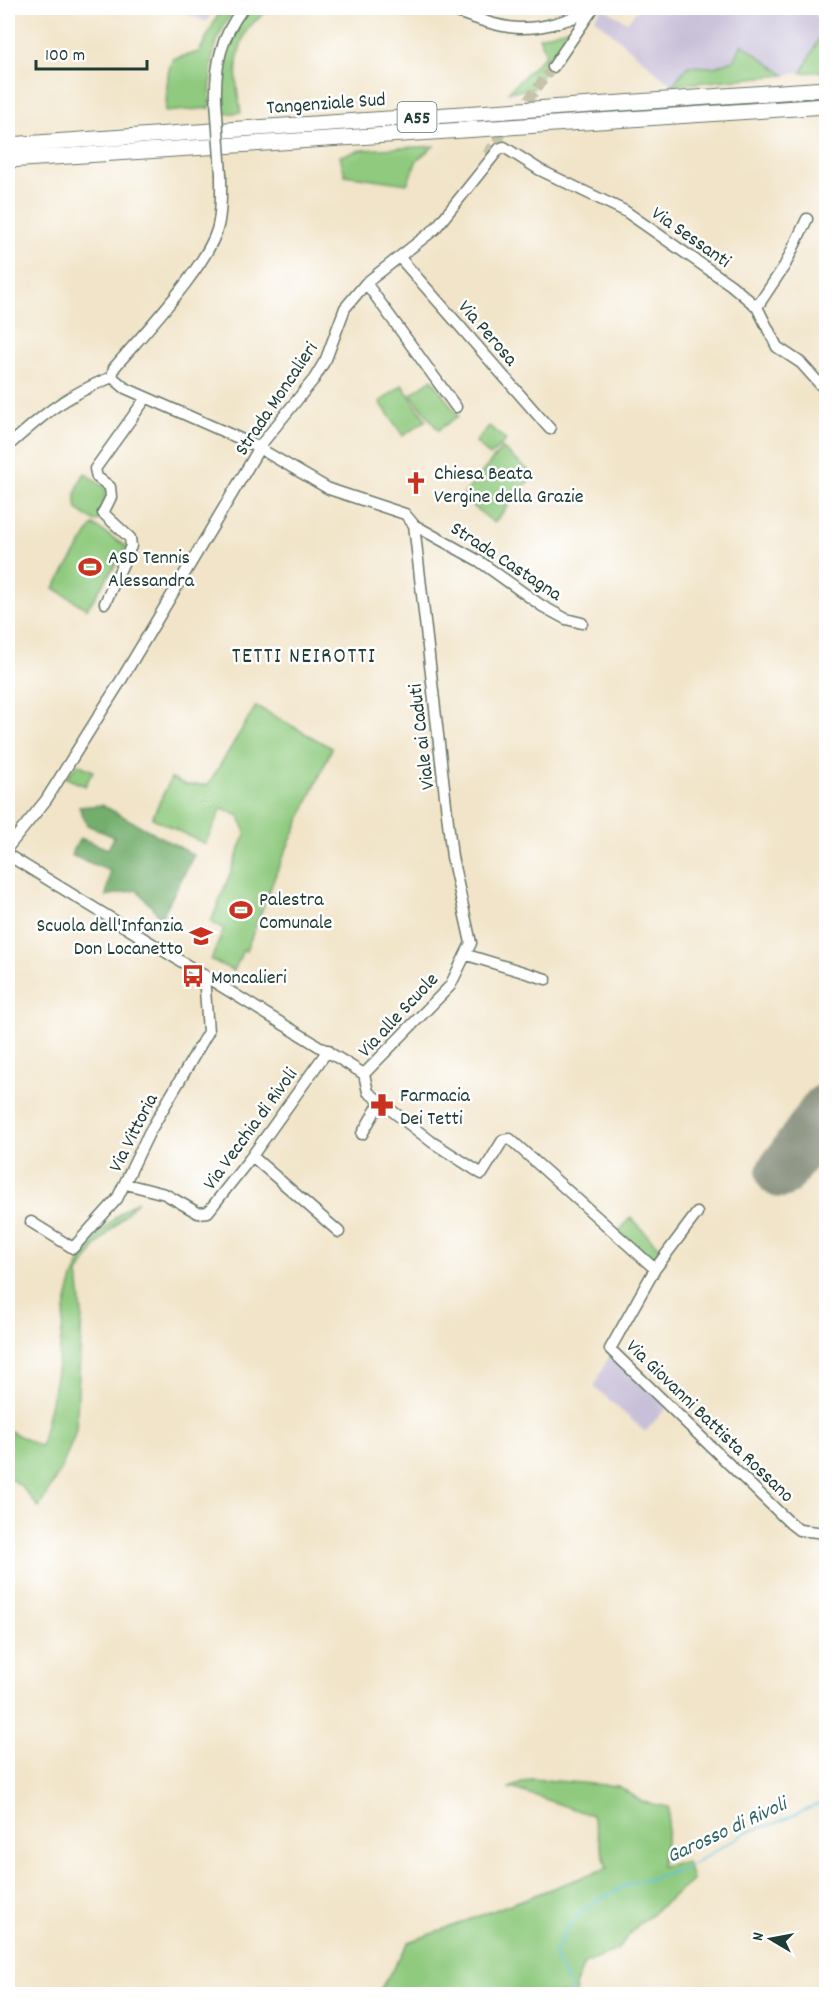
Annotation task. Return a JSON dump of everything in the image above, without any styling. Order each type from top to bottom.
[{"type":"highway","name":"Tangenziale Sud","points":[[8,145],[826,89]]},
{"type":"highway","name":"Tangenziale Sud","points":[[8,160],[826,106]]},
{"type":"street","points":[[8,446],[50,408],[83,389],[112,377],[114,368],[166,307],[210,247],[218,228],[222,203],[215,75],[220,49],[228,30],[243,8]]},
{"type":"street","points":[[446,8],[492,24],[517,29],[557,25],[592,9]]},
{"type":"street","points":[[553,67],[592,9]]},
{"type":"street","name":"Strada Moncalieri","points":[[8,847],[11,839],[46,800],[120,682],[260,448],[314,379],[326,359],[345,308],[366,283],[435,229],[496,153],[504,147]]},
{"type":"street","name":"Via Sessanti","points":[[504,147],[540,170],[625,211],[731,285],[757,307],[777,347],[801,363],[826,391]]},
{"type":"street","points":[[477,178],[487,154]]},
{"type":"street","points":[[757,307],[785,265],[807,219]]},
{"type":"street","name":"Via Perosa","points":[[400,258],[550,429]]},
{"type":"street","points":[[366,283],[456,407]]},
{"type":"street","name":"Strada Castagna","points":[[112,377],[125,388],[260,448],[329,489],[405,514],[414,525],[479,561],[542,606],[566,619],[582,623]]},
{"type":"street","points":[[105,603],[131,546],[130,537],[115,526],[104,513],[111,497],[110,487],[97,477],[95,469],[146,398]]},
{"type":"street","name":"Viale ai Caduti","points":[[414,525],[452,857],[471,943]]},
{"type":"street","points":[[8,855],[364,1074],[368,1092],[432,1142],[482,1174],[503,1140],[510,1139],[655,1269],[697,1213]]},
{"type":"street","name":"Via alle Scuole","points":[[364,1074],[450,986],[471,943]]},
{"type":"street","points":[[467,955],[546,979]]},
{"type":"street","name":"Via Vittoria","points":[[30,1222],[73,1248],[117,1199],[149,1132],[208,1032],[204,975]]},
{"type":"street","name":"Via Vecchia di Rivoli","points":[[126,1184],[165,1194],[198,1213],[208,1212],[252,1156],[327,1050]]},
{"type":"street","points":[[362,1134],[381,1101]]},
{"type":"street","points":[[252,1156],[339,1232]]},
{"type":"street","name":"Via Giovanni Battista Rossano","points":[[655,1269],[610,1349],[790,1523],[799,1530],[826,1533]]},
{"type":"shaded area","points":[[187,8],[201,8],[212,12],[206,22],[184,13]]},
{"type":"shaded area","points":[[603,8],[627,22],[639,8],[809,8],[825,26],[802,73],[785,75],[742,44],[735,59],[714,67],[688,66],[672,85],[594,18]]},
{"type":"shaded area","points":[[611,1353],[667,1407],[645,1432],[594,1386]]},
{"type":"green space","points":[[236,8],[221,32],[213,55],[210,108],[165,112],[168,77],[173,59],[199,52],[221,9]]},
{"type":"green space","points":[[254,8],[271,8],[249,27],[242,40],[236,71],[241,112],[226,114],[219,86],[222,56],[234,30]]},
{"type":"green space","points":[[826,23],[826,71],[802,73],[825,26]]},
{"type":"green space","points":[[574,27],[533,89],[508,92],[546,54],[539,37]]},
{"type":"green space","points":[[742,44],[785,75],[672,85],[688,66],[714,67],[735,59]]},
{"type":"green space","points":[[434,146],[417,160],[407,184],[345,175],[340,156],[361,150]]},
{"type":"green space","points":[[432,379],[458,416],[438,430],[411,394]]},
{"type":"green space","points":[[402,385],[426,420],[403,436],[380,402]]},
{"type":"green space","points":[[489,426],[506,440],[490,456],[476,442]]},
{"type":"green space","points":[[502,448],[534,475],[494,523],[462,497]]},
{"type":"green space","points":[[85,473],[106,489],[101,519],[95,522],[77,509],[77,490]]},
{"type":"green space","name":"ASD Tennis Alessandra","points":[[93,525],[127,547],[87,609],[54,588]]},
{"type":"green space","points":[[256,706],[332,748],[279,866],[246,951],[243,950],[234,971],[211,960],[224,929],[211,922],[246,833],[239,816],[222,808],[205,844],[152,818],[171,778],[187,785],[208,785]]},
{"type":"green space","points":[[78,764],[93,771],[85,786],[66,778]]},
{"type":"green space","points":[[102,805],[194,855],[161,918],[137,890],[106,896],[110,871],[71,855],[80,838],[108,849],[114,837],[87,825],[79,807]]},
{"type":"green space","points":[[138,1201],[96,1246],[78,1273],[82,1314],[76,1431],[62,1467],[39,1508],[21,1486],[8,1477],[8,1430],[41,1447],[55,1380],[65,1310],[75,1274],[94,1240],[119,1214]]},
{"type":"green space","points":[[631,1217],[662,1251],[653,1263],[619,1231]]},
{"type":"green space","points":[[532,1779],[618,1786],[643,1802],[669,1807],[667,1837],[661,1866],[687,1861],[692,1881],[637,1926],[617,1950],[584,1964],[575,1986],[576,1994],[363,1994],[378,1993],[409,1942],[607,1868],[592,1815],[509,1788]]},
{"type":"waterway","name":"Garosso di Rivoli","points":[[567,1982],[554,1955],[567,1928],[588,1906],[627,1885],[684,1869],[749,1831],[774,1824],[826,1801]]},
{"type":"waterway","name":"Garosso di Rivoli","points":[[571,1988],[572,1994]]},
{"type":"runway","points":[[781,1173],[826,1109]]},
{"type":"tunnel","points":[[519,112],[553,67]]},
{"type":"tunnel","points":[[487,154],[509,125]]},
{"type":"place","name":"Chiesa Beata Vergine della Grazie","points":[[416,483]]},
{"type":"place","name":"ASD Tennis Alessandra","points":[[90,567]]},
{"type":"place","name":"Palestra Comunale","points":[[241,910]]},
{"type":"place","name":"Scuola dell'Infanzia Don Locanetto","points":[[201,936]]},
{"type":"place","name":"Moncalieri","points":[[193,976]]},
{"type":"place","name":"Farmacia Dei Tetti","points":[[382,1105]]},
{"type":"district","name":"TETTI NEIROTTI","points":[[304,654]]}]
